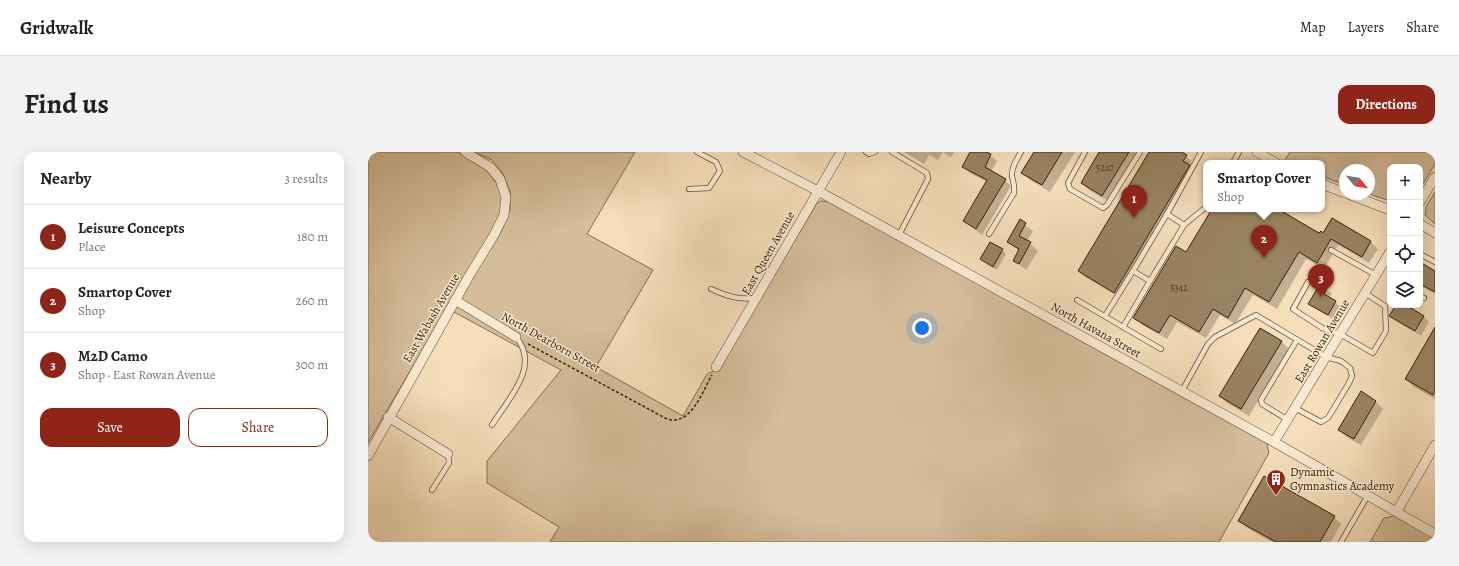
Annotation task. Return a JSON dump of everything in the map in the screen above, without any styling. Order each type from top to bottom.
[{"type":"street","name":"East Wabash Avenue","points":[[368,456],[388,417],[498,228],[506,208],[505,190],[500,179],[490,167],[464,152]]},
{"type":"street","name":"North Havana Street","points":[[743,152],[899,235],[1182,391],[1398,511],[1435,534]]},
{"type":"street","name":"East Queen Avenue","points":[[716,367],[841,152]]},
{"type":"street","points":[[1257,152],[1271,160]]},
{"type":"street","points":[[1421,200],[1435,177]]},
{"type":"street","points":[[1325,186],[1339,191]]},
{"type":"street","points":[[1364,200],[1387,209]]},
{"type":"street","points":[[1423,226],[1435,233]]},
{"type":"street","name":"East Rowan Avenue","points":[[1274,442],[1387,257]]},
{"type":"street","name":"North Dearborn Street","points":[[455,300],[516,337]]},
{"type":"street","points":[[388,417],[448,454]]},
{"type":"street","points":[[1398,511],[1435,445]]},
{"type":"lane","points":[[689,189],[709,188],[720,171],[716,162],[697,152]]},
{"type":"lane","points":[[866,152],[869,154],[875,152]]},
{"type":"lane","points":[[892,152],[927,172],[928,179],[899,235]]},
{"type":"lane","points":[[989,234],[1014,193],[1012,175],[1013,166],[1021,152]]},
{"type":"lane","points":[[1085,152],[1068,183],[1070,189],[1103,208],[1107,205],[1140,152]]},
{"type":"lane","points":[[1106,316],[1201,152]]},
{"type":"lane","points":[[1123,327],[1184,225],[1203,209]]},
{"type":"lane","points":[[1166,214],[1184,225]]},
{"type":"lane","points":[[1331,250],[1376,275]]},
{"type":"lane","points":[[1423,256],[1435,262]]},
{"type":"lane","points":[[1133,271],[1150,281]]},
{"type":"lane","points":[[1308,282],[1293,309],[1324,329],[1340,334],[1373,353],[1386,331],[1385,306],[1365,293]]},
{"type":"lane","points":[[711,289],[731,298],[743,300],[756,298]]},
{"type":"lane","points":[[1077,300],[1161,349]]},
{"type":"lane","points":[[1182,391],[1208,344],[1215,337],[1256,315],[1326,357],[1341,361],[1350,368],[1352,376],[1335,409],[1328,418],[1321,422],[1295,408]]},
{"type":"lane","points":[[492,425],[513,395],[525,366],[524,350],[516,337]]},
{"type":"lane","points":[[1288,420],[1262,404],[1261,400],[1297,340]]},
{"type":"lane","points":[[432,490],[449,463],[448,454]]},
{"type":"lane","points":[[1341,542],[1368,495]]},
{"type":"path","name":"North Dearborn Street","points":[[516,337],[669,420],[681,420],[691,409],[716,367]]},
{"type":"shaded area","points":[[368,152],[455,152],[462,154],[477,162],[491,175],[500,190],[503,201],[501,215],[368,443]]},
{"type":"shaded area","points":[[474,152],[635,152],[587,234],[653,270],[596,367],[683,416],[707,374],[718,369],[817,203],[821,201],[831,202],[1267,443],[1269,453],[1219,542],[550,542],[559,527],[487,483],[487,461],[561,370],[454,312],[463,292],[502,230],[510,210],[510,191],[502,172],[492,160]]},
{"type":"shaded area","points":[[1290,152],[1435,152],[1435,164],[1423,184],[1423,164],[1387,164],[1387,200],[1375,196],[1375,164],[1339,164],[1339,183],[1325,177],[1325,160],[1285,160]]},
{"type":"shaded area","points":[[1435,192],[1435,224],[1425,215],[1426,207]]},
{"type":"shaded area","points":[[1394,516],[1435,539],[1435,542],[1370,542],[1384,518]]},
{"type":"building","points":[[970,152],[986,152],[991,154],[985,167],[1006,179],[976,229],[963,221],[987,180],[962,167]]},
{"type":"building","points":[[1034,152],[1062,152],[1042,185],[1021,173]]},
{"type":"building","points":[[1099,152],[1129,152],[1102,196],[1081,183]]},
{"type":"building","points":[[1149,152],[1182,152],[1187,155],[1183,161],[1190,165],[1114,293],[1078,271]]},
{"type":"building","points":[[1210,212],[1283,212],[1319,233],[1321,231],[1323,233],[1332,218],[1371,241],[1362,257],[1331,239],[1317,263],[1299,252],[1269,302],[1245,288],[1228,318],[1213,309],[1199,332],[1170,315],[1159,333],[1133,318],[1176,246],[1186,252]]},
{"type":"building","points":[[1020,219],[1026,223],[1019,236],[1031,242],[1019,264],[1013,261],[1019,249],[1007,242]]},
{"type":"building","points":[[990,242],[1003,249],[993,267],[980,259]]},
{"type":"building","points":[[1423,264],[1435,271],[1435,292],[1423,286]]},
{"type":"building","points":[[1320,284],[1327,288],[1324,294],[1336,301],[1328,315],[1308,304]]},
{"type":"building","points":[[1394,308],[1411,308],[1424,316],[1415,331],[1389,316]]},
{"type":"building","points":[[1435,327],[1435,391],[1433,395],[1405,379]]},
{"type":"building","points":[[1260,328],[1282,341],[1241,409],[1219,396]]},
{"type":"building","points":[[1361,391],[1376,401],[1354,439],[1338,430]]},
{"type":"building","name":"Dynamic Gymnastics Academy","points":[[1264,476],[1335,516],[1320,542],[1276,542],[1238,521]]},
{"type":"place","name":"Leisure Concepts","points":[[1134,218]]},
{"type":"place","name":"Smartop Cover","points":[[1264,258]]},
{"type":"place","name":"M2D Camo","points":[[1321,297]]},
{"type":"place","name":"Dynamic Gymnastics Academy","points":[[1276,496]]}]
